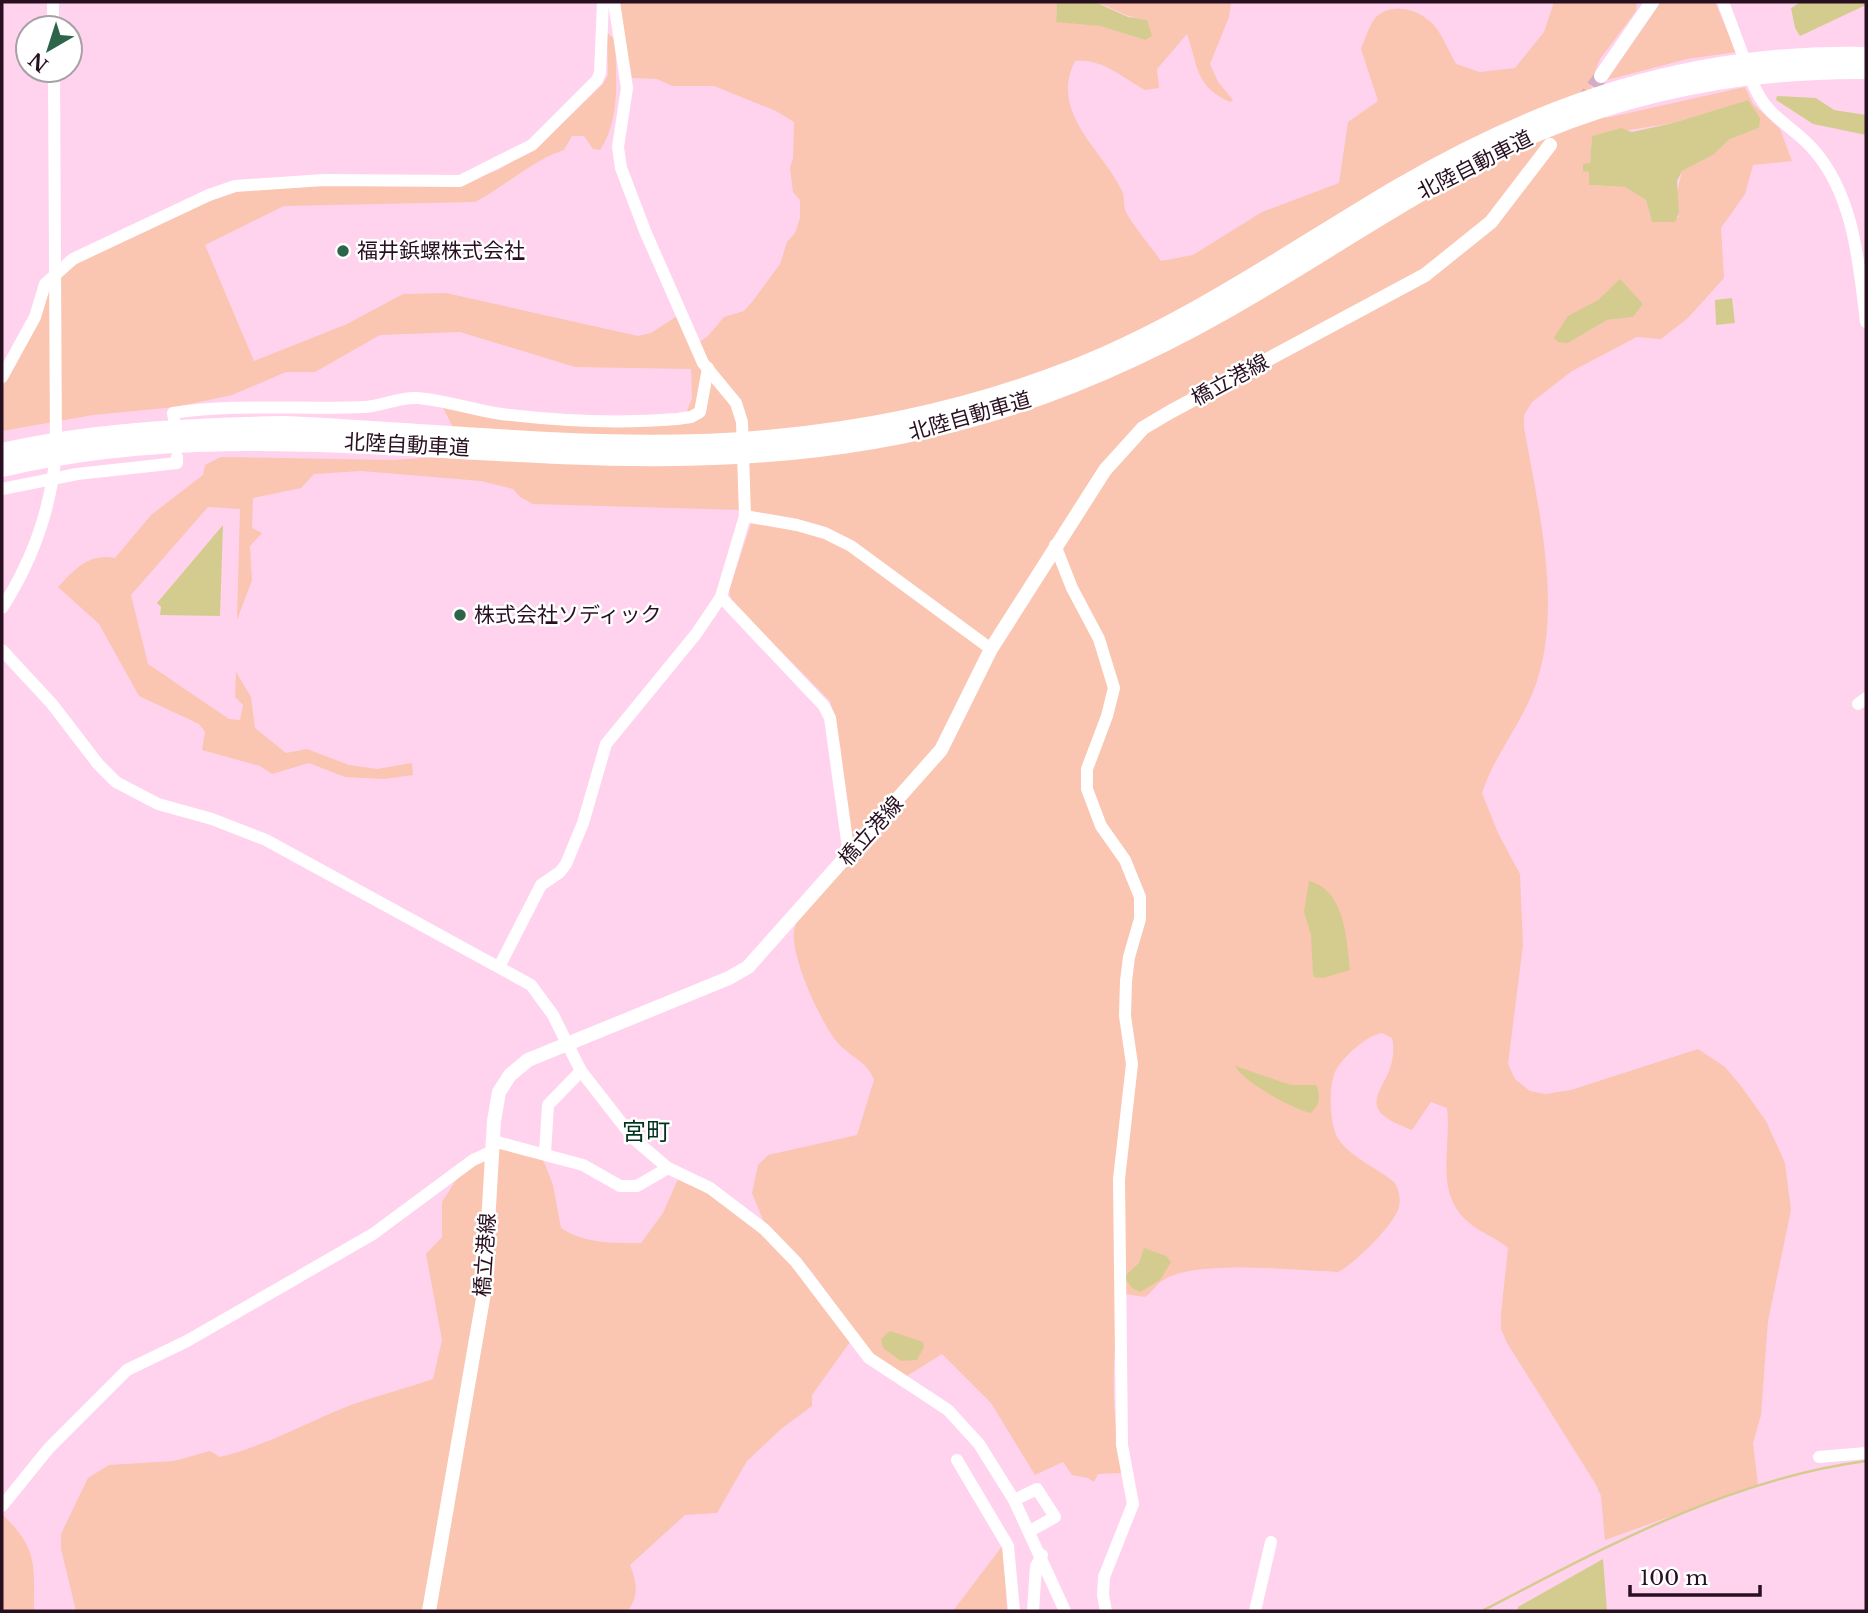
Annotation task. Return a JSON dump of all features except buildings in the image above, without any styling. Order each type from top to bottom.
[{"type":"highway","name":"北陸自動車道","points":[[2,452],[101,435],[231,426],[296,425],[674,443],[773,439],[884,424],[1006,393],[1114,351],[1240,285],[1440,164],[1530,120],[1571,104],[1651,79],[1717,66],[1786,58],[1866,56]]},
{"type":"highway","name":"北陸自動車道","points":[[2,468],[118,448],[231,441],[344,442],[672,457],[774,453],[880,440],[975,417],[1063,388],[1120,365],[1261,290],[1445,178],[1515,143],[1577,117],[1656,92],[1699,83],[1791,72],[1866,70]]},
{"type":"main road","points":[[1601,76],[1652,2]]},
{"type":"main road","name":"橋立港線","points":[[429,1611],[484,1293],[499,1092],[510,1074],[528,1060],[729,978],[748,967],[941,750],[991,649],[1055,545],[1125,444],[1143,428],[1425,275],[1491,222],[1550,145]]},
{"type":"street","points":[[2,377],[35,317],[45,284],[73,259],[209,195],[234,187],[324,180],[438,183],[460,181],[487,170],[532,145],[597,80],[600,73],[603,2]]},
{"type":"street","points":[[499,965],[541,885],[560,873],[566,864],[583,823],[606,744],[696,634],[721,597],[745,516],[742,422],[736,403],[708,368],[669,288],[621,168],[618,147],[627,88],[614,2]]},
{"type":"street","points":[[1723,2],[1742,53]]},
{"type":"street","points":[[2,608],[26,566],[50,498],[57,427],[54,84]]},
{"type":"street","points":[[1754,86],[1767,111],[1814,150],[1837,188],[1854,234],[1866,322]]},
{"type":"street","points":[[174,419],[173,413],[186,410],[249,406],[368,407],[394,399],[417,398],[500,414],[566,420],[677,419],[691,417],[700,412],[708,368]]},
{"type":"street","points":[[2,489],[78,474],[177,463],[177,457]]},
{"type":"street","points":[[745,516],[806,527],[851,546],[991,649]]},
{"type":"street","points":[[1055,545],[1072,588],[1099,639],[1114,688],[1107,716],[1087,769],[1087,789],[1101,826],[1129,868],[1140,897],[1140,919],[1132,942],[1126,981],[1125,1016],[1132,1064],[1119,1179],[1122,1445],[1133,1504],[1104,1577],[1102,1595],[1106,1611]]},
{"type":"street","points":[[721,597],[824,706],[832,730],[849,855]]},
{"type":"street","points":[[2,650],[59,712],[98,764],[116,782],[158,804],[212,819],[266,840],[499,965],[531,985],[553,1015],[581,1071],[623,1128],[668,1168],[710,1188],[779,1242],[834,1309],[869,1358],[948,1410],[979,1444],[1030,1531],[1065,1611]]},
{"type":"street","points":[[545,1153],[548,1105],[581,1071]]},
{"type":"street","points":[[2,1506],[49,1448],[127,1370],[187,1340],[373,1234],[493,1146],[545,1153],[583,1165],[610,1182],[629,1187],[646,1182],[668,1168]]},
{"type":"street","points":[[1819,1457],[1866,1453]]},
{"type":"street","points":[[957,1460],[1008,1546],[1014,1611]]},
{"type":"street","points":[[1014,1500],[1035,1483],[1055,1517],[1030,1531]]},
{"type":"street","points":[[1255,1611],[1271,1542]]},
{"type":"street","points":[[1033,1611],[1036,1566],[1042,1555]]},
{"type":"shaded area","points":[[619,2],[1057,2],[1056,20],[1100,26],[1145,40],[1149,29],[1147,20],[1093,2],[1231,2],[1229,17],[1210,64],[1218,82],[1233,100],[1230,102],[1204,82],[1187,34],[1157,69],[1159,88],[1145,90],[1103,65],[1085,61],[1075,61],[1069,80],[1073,114],[1081,130],[1122,191],[1125,210],[1161,261],[1193,255],[1262,212],[1339,183],[1348,122],[1378,101],[1361,49],[1375,18],[1390,9],[1408,10],[1424,17],[1437,29],[1456,64],[1480,72],[1515,68],[1544,32],[1554,2],[1637,2],[1636,11],[1600,59],[1590,84],[1606,118],[1745,87],[1753,104],[1780,129],[1792,161],[1753,165],[1745,194],[1721,228],[1724,278],[1688,318],[1661,339],[1637,337],[1572,371],[1532,402],[1524,415],[1546,560],[1547,629],[1533,692],[1482,793],[1498,833],[1520,874],[1523,945],[1508,1064],[1515,1079],[1530,1091],[1546,1094],[1571,1090],[1698,1049],[1725,1067],[1741,1086],[1766,1121],[1785,1163],[1791,1210],[1768,1321],[1761,1415],[1753,1443],[1758,1485],[1605,1540],[1601,1496],[1595,1483],[1507,1343],[1501,1329],[1508,1248],[1472,1225],[1452,1200],[1446,1171],[1447,1108],[1431,1102],[1412,1130],[1391,1120],[1380,1111],[1376,1102],[1390,1070],[1393,1055],[1392,1038],[1382,1033],[1363,1042],[1336,1070],[1331,1105],[1333,1125],[1339,1140],[1351,1153],[1395,1183],[1400,1198],[1396,1214],[1370,1246],[1338,1272],[1274,1268],[1200,1270],[1165,1279],[1145,1297],[1125,1294],[1114,1359],[1116,1431],[1124,1473],[1098,1474],[1094,1482],[1072,1475],[1063,1462],[1035,1475],[991,1403],[942,1354],[907,1376],[883,1363],[866,1348],[812,1272],[763,1220],[752,1193],[758,1165],[768,1155],[857,1135],[874,1080],[867,1068],[830,1033],[807,986],[796,952],[795,927],[799,919],[844,869],[841,750],[830,701],[731,600],[729,590],[751,524],[751,518],[741,510],[533,504],[520,497],[513,489],[481,481],[361,471],[314,474],[301,488],[253,498],[252,528],[262,533],[250,546],[252,580],[237,620],[240,509],[208,507],[131,595],[148,664],[229,719],[240,720],[243,705],[235,697],[236,672],[251,697],[255,728],[286,753],[307,749],[349,765],[377,769],[412,763],[413,775],[384,779],[345,777],[309,763],[272,774],[260,766],[202,750],[205,732],[199,724],[139,696],[99,624],[58,587],[90,560],[115,558],[151,515],[203,475],[205,465],[221,457],[393,460],[438,457],[470,460],[442,406],[478,415],[683,421],[692,398],[691,369],[575,367],[460,332],[380,335],[315,372],[286,372],[232,395],[176,407],[93,415],[2,431],[2,390],[48,287],[72,265],[190,208],[237,191],[333,183],[460,184],[498,170],[540,145],[603,84],[608,75],[607,33],[615,39],[616,97],[611,125],[600,150],[593,149],[584,136],[572,136],[564,150],[541,161],[475,202],[284,206],[205,245],[254,361],[347,324],[403,294],[446,293],[638,336],[651,333],[677,316],[692,347],[708,336],[724,317],[744,311],[780,264],[787,242],[795,233],[800,218],[800,200],[793,192],[790,168],[793,158],[794,122],[776,111],[714,86],[672,86],[657,79],[632,78]],"holes":[[[1748,100],[1759,128],[1730,139],[1713,155],[1682,171],[1677,192],[1679,217],[1652,222],[1646,200],[1625,187],[1589,185],[1589,171],[1583,171],[1583,164],[1590,164],[1592,136],[1673,123]],[[1620,280],[1643,304],[1633,317],[1607,320],[1568,343],[1568,317],[1598,300]]]},
{"type":"shaded area","points":[[1057,2],[1095,2],[1128,17],[1147,20],[1152,36],[1145,40],[1100,26],[1056,22]]},
{"type":"shaded area","points":[[1661,2],[1715,2],[1736,52],[1687,59],[1607,80]]},
{"type":"shaded area","points":[[1801,2],[1866,2],[1866,5],[1800,36],[1795,28],[1791,8]]},
{"type":"shaded area","points":[[1777,96],[1816,98],[1834,110],[1866,115],[1866,135],[1813,124],[1776,100]]},
{"type":"shaded area","points":[[1748,100],[1760,118],[1759,128],[1730,139],[1713,155],[1682,171],[1677,181],[1679,213],[1675,222],[1652,222],[1646,200],[1625,187],[1589,185],[1589,172],[1583,171],[1583,164],[1590,163],[1592,136],[1621,128],[1632,132],[1673,123]]},
{"type":"shaded area","points":[[1620,279],[1643,304],[1633,317],[1607,320],[1568,343],[1558,342],[1554,338],[1568,316],[1598,300]]},
{"type":"shaded area","points":[[1732,298],[1735,323],[1716,325],[1715,300]]},
{"type":"shaded area","points":[[223,525],[220,616],[160,615],[161,607],[157,603]]},
{"type":"shaded area","points":[[1309,881],[1330,894],[1337,905],[1345,931],[1350,970],[1323,978],[1314,977],[1313,974],[1311,935],[1304,912]]},
{"type":"shaded area","points":[[1235,1066],[1291,1085],[1316,1085],[1319,1093],[1318,1104],[1310,1113],[1292,1106],[1248,1080]]},
{"type":"shaded area","points":[[501,1146],[542,1157],[553,1185],[561,1228],[589,1240],[641,1243],[663,1213],[678,1179],[705,1192],[730,1208],[775,1247],[815,1293],[850,1342],[812,1395],[812,1406],[781,1429],[747,1461],[717,1513],[685,1515],[630,1565],[636,1589],[628,1611],[76,1611],[61,1549],[61,1534],[88,1478],[109,1465],[174,1461],[210,1451],[220,1457],[269,1441],[367,1399],[433,1379],[442,1340],[426,1254],[442,1237],[442,1202],[458,1177]]},
{"type":"shaded area","points":[[1144,1248],[1166,1256],[1171,1262],[1160,1280],[1140,1292],[1132,1288],[1124,1277],[1139,1263]]},
{"type":"shaded area","points":[[890,1331],[923,1342],[924,1347],[917,1360],[901,1361],[883,1348],[881,1339]]},
{"type":"shaded area","points":[[2,1514],[14,1526],[28,1548],[33,1569],[34,1611],[2,1611]]},
{"type":"shaded area","points":[[1003,1545],[1007,1611],[953,1611]]},
{"type":"shaded area","points":[[1603,1559],[1607,1610],[1517,1611],[1518,1607]]},
{"type":"waterway","points":[[1482,1611],[1621,1541],[1716,1500],[1765,1483],[1866,1461]]},
{"type":"tunnel","points":[[1581,104],[1601,76]]},
{"type":"place","name":"福井鋲螺株式会社","points":[[343,251]]},
{"type":"place","name":"株式会社ソディック","points":[[460,615]]},
{"type":"district","name":"宮町","points":[[646,1131]]}]
